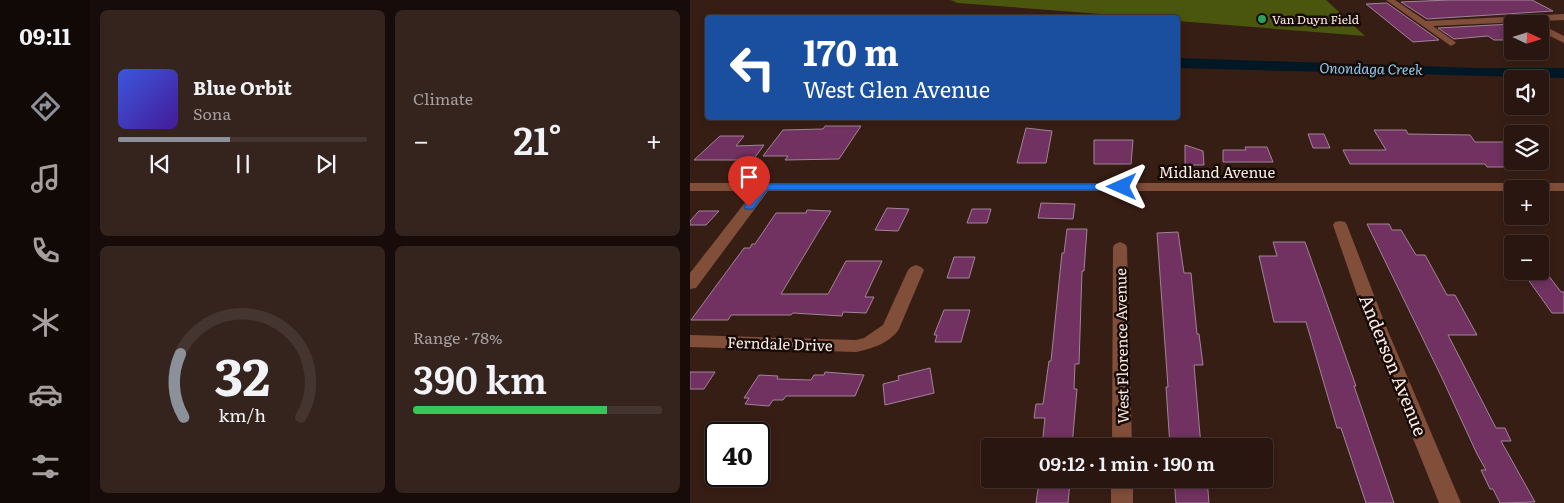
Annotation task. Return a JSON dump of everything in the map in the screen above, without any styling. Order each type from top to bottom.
[{"type":"street","points":[[1390,0],[1451,43]]},
{"type":"street","points":[[1549,17],[1564,16]]},
{"type":"street","points":[[1424,24],[1504,20]]},
{"type":"street","points":[[1549,32],[1564,40]]},
{"type":"street","name":"Midland Avenue","points":[[690,186],[1564,187]]},
{"type":"street","points":[[690,284],[764,187]]},
{"type":"street","name":"Anderson Avenue","points":[[1340,225],[1378,329],[1450,503]]},
{"type":"street","name":"West Florence Avenue","points":[[1120,247],[1122,438]]},
{"type":"street","name":"Ferndale Drive","points":[[690,341],[856,346],[869,343],[890,329],[916,270]]},
{"type":"street","points":[[1122,488],[1122,503]]},
{"type":"green space","name":"Van Duyn Field","points":[[950,0],[1326,0],[1365,36],[1180,21],[1180,15],[1114,15],[958,3]]},
{"type":"water","name":"Onondaga Creek","points":[[1180,58],[1476,68],[1564,68],[1564,78],[1549,78],[1549,70],[1504,70],[1504,76],[1180,68]]},
{"type":"building","points":[[1532,0],[1553,11],[1427,19],[1401,2]]},
{"type":"building","points":[[1387,3],[1439,40],[1413,42],[1366,4]]},
{"type":"building","points":[[1504,24],[1504,40],[1494,40],[1488,36],[1454,39],[1438,28]]},
{"type":"building","points":[[825,126],[861,126],[839,159],[785,160],[788,156],[763,156],[783,130],[823,129]]},
{"type":"building","points":[[1026,128],[1052,131],[1046,163],[1017,163]]},
{"type":"building","points":[[1374,130],[1406,130],[1408,134],[1470,135],[1475,142],[1504,142],[1504,167],[1487,167],[1485,164],[1350,164],[1343,150],[1386,150]]},
{"type":"building","points":[[1308,134],[1324,134],[1330,148],[1313,148]]},
{"type":"building","points":[[720,136],[744,136],[736,146],[764,145],[753,160],[694,160]]},
{"type":"building","points":[[1094,140],[1133,140],[1131,164],[1094,164]]},
{"type":"building","points":[[1185,145],[1203,151],[1204,165],[1185,165]]},
{"type":"building","points":[[1245,147],[1267,147],[1273,162],[1223,162],[1223,150],[1246,150]]},
{"type":"building","points":[[1041,203],[1075,204],[1073,219],[1038,218]]},
{"type":"building","points":[[887,208],[909,209],[898,231],[875,230]]},
{"type":"building","points":[[972,209],[991,209],[987,223],[967,223]]},
{"type":"building","points":[[807,210],[831,211],[781,294],[828,294],[846,261],[882,261],[865,297],[874,297],[866,313],[843,312],[842,316],[793,313],[791,315],[731,315],[728,320],[691,320],[744,248],[750,248],[752,244],[755,244],[776,213],[806,213]]},
{"type":"building","points":[[699,211],[719,211],[706,225],[690,225],[690,221]]},
{"type":"building","points":[[1367,224],[1389,224],[1392,230],[1401,230],[1416,255],[1425,255],[1447,295],[1455,295],[1477,335],[1448,335],[1496,428],[1505,428],[1511,441],[1501,441],[1535,502],[1500,503],[1493,489],[1490,489],[1481,470],[1486,470]]},
{"type":"building","points":[[1067,229],[1087,229],[1084,271],[1082,271],[1079,364],[1075,364],[1074,389],[1077,389],[1073,438],[1043,438],[1045,418],[1034,418],[1036,404],[1043,404],[1049,361],[1051,361],[1062,253],[1064,253]]},
{"type":"building","points":[[1178,232],[1184,273],[1191,273],[1197,334],[1199,334],[1203,365],[1194,365],[1200,438],[1169,438],[1166,387],[1168,387],[1157,233]]},
{"type":"building","points":[[1273,242],[1305,242],[1356,386],[1354,386],[1394,503],[1366,503],[1341,428],[1337,428],[1306,322],[1274,322],[1259,256],[1277,256]]},
{"type":"building","points":[[954,257],[975,257],[969,278],[947,278]]},
{"type":"building","points":[[1549,276],[1561,292],[1564,292],[1564,313],[1552,313],[1528,280],[1549,280]]},
{"type":"building","points":[[944,310],[970,310],[961,342],[935,342],[937,335],[934,335]]},
{"type":"building","points":[[930,368],[934,393],[885,405],[883,384],[899,380],[898,376]]},
{"type":"building","points":[[690,372],[715,372],[704,389],[690,389]]},
{"type":"building","points":[[825,372],[864,375],[855,396],[786,396],[783,400],[773,400],[769,406],[745,404],[749,398],[744,398],[759,375],[778,376],[777,379],[811,380],[814,375],[824,375]]},
{"type":"building","points":[[1038,488],[1069,488],[1068,503],[1036,503]]},
{"type":"building","points":[[1175,488],[1208,488],[1209,503],[1176,503]]},
{"type":"place","name":"Van Duyn Field","points":[[1262,19]]},
{"type":"route","points":[[749,207],[764,187],[1122,187]]}]
